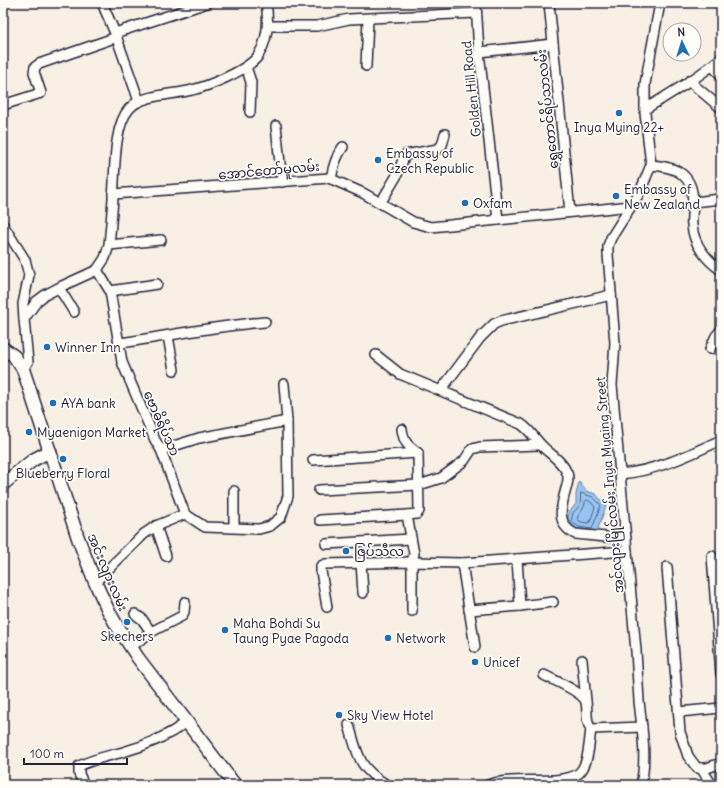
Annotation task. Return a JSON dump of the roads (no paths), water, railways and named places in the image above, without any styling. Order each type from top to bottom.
[{"type":"main road","name":"အင်းလျားလမ်း","points":[[3,348],[14,356],[24,369],[78,538],[95,582],[117,626],[131,648],[235,785]]},
{"type":"main road","points":[[3,484],[33,460],[50,451]]},
{"type":"street","points":[[102,3],[116,35],[140,101]]},
{"type":"street","points":[[6,104],[41,93],[34,72],[35,67],[39,64],[207,3]]},
{"type":"street","points":[[24,319],[38,301],[45,295],[97,270],[105,258],[109,245],[115,156],[123,118],[129,108],[140,101],[192,90],[218,82],[246,66],[257,56],[264,43],[268,26],[266,3]]},
{"type":"street","name":"Golden Hill Road","points":[[476,3],[479,52],[498,220]]},
{"type":"street","name":"ရွှေတောင်ရိပ်သာလမ်း","points":[[549,3],[570,212]]},
{"type":"street","name":"အင်လျားမြိုင်လမ်း Inya Myaing Street","points":[[641,785],[644,756],[612,385],[615,343],[608,246],[611,238],[640,192],[651,165],[644,109],[646,75],[660,3]]},
{"type":"street","points":[[268,26],[317,26],[349,19],[476,13]]},
{"type":"street","points":[[366,66],[368,18]]},
{"type":"street","points":[[479,52],[553,44]]},
{"type":"street","points":[[644,109],[712,66],[721,58]]},
{"type":"street","points":[[246,66],[251,82],[250,112]]},
{"type":"street","points":[[712,66],[721,75]]},
{"type":"street","points":[[689,81],[721,108]]},
{"type":"street","points":[[276,126],[282,182]]},
{"type":"street","points":[[381,202],[396,177],[406,155],[438,149],[442,146],[445,134]]},
{"type":"street","points":[[331,179],[338,153],[343,146]]},
{"type":"street","points":[[651,165],[662,166],[681,172],[687,179],[690,185],[693,202],[692,226],[697,244],[707,259],[721,270]]},
{"type":"street","name":"အောင်တော်မူလမ်း","points":[[113,194],[329,178],[381,202],[413,222],[432,227],[631,206]]},
{"type":"street","points":[[693,202],[721,199]]},
{"type":"street","points":[[3,225],[25,260],[29,275],[23,304],[28,362],[24,369]]},
{"type":"street","points":[[109,245],[161,240]]},
{"type":"street","name":"ဗောဓိရိပ်သာ","points":[[97,270],[110,291],[122,362],[161,450],[185,514]]},
{"type":"street","points":[[110,291],[157,284]]},
{"type":"street","points":[[59,288],[74,312]]},
{"type":"street","points":[[441,390],[480,338],[494,324],[501,321],[611,295]]},
{"type":"street","points":[[120,343],[233,325],[265,322]]},
{"type":"street","points":[[710,349],[716,336],[721,330]]},
{"type":"street","points":[[168,336],[174,370]]},
{"type":"street","points":[[376,355],[400,374],[521,424],[530,430],[540,445],[564,467],[568,474],[561,509],[561,518],[568,530],[575,534],[626,539]]},
{"type":"street","points":[[95,582],[132,544],[156,526],[185,514],[205,527],[259,529],[270,526],[281,517],[288,496],[287,421],[284,384]]},
{"type":"street","points":[[161,450],[199,438],[287,421]]},
{"type":"street","points":[[402,429],[406,444],[418,453]]},
{"type":"street","points":[[620,474],[646,470],[683,458],[721,440]]},
{"type":"street","points":[[319,490],[419,485],[441,478],[464,461],[472,449],[480,447],[540,445]]},
{"type":"street","points":[[313,460],[418,453]]},
{"type":"street","points":[[320,520],[417,514],[419,485],[418,453]]},
{"type":"street","points":[[234,491],[234,528]]},
{"type":"street","points":[[407,515],[414,554],[412,562],[412,611]]},
{"type":"street","points":[[156,526],[166,556]]},
{"type":"street","points":[[326,544],[411,539]]},
{"type":"street","points":[[326,607],[321,566],[325,564],[361,562],[462,563],[627,551]]},
{"type":"street","points":[[712,556],[721,674]]},
{"type":"street","points":[[517,559],[520,606]]},
{"type":"street","points":[[361,562],[363,593]]},
{"type":"street","points":[[462,563],[475,647]]},
{"type":"street","points":[[667,566],[680,732],[688,756],[697,768],[707,768],[721,762]]},
{"type":"street","points":[[131,648],[151,632],[182,616],[185,602]]},
{"type":"street","points":[[469,610],[554,602]]},
{"type":"street","points":[[135,614],[142,619],[151,632]]},
{"type":"street","points":[[488,785],[511,780],[528,783],[560,779],[573,777],[580,772],[587,757],[591,729],[588,725],[582,660]]},
{"type":"street","points":[[544,675],[581,695],[586,701]]},
{"type":"street","points":[[679,712],[721,708]]},
{"type":"street","points":[[84,785],[79,774],[79,766],[88,761],[125,752],[167,735],[187,722]]},
{"type":"street","points":[[349,725],[359,758],[366,770],[375,778],[387,785]]},
{"type":"street","points":[[591,729],[642,726]]},
{"type":"street","points":[[701,768],[712,785]]},
{"type":"water","points":[[579,482],[586,491],[596,494],[600,499],[607,503],[596,534],[578,531],[566,523],[570,511],[576,504],[576,494]]},
{"type":"place","name":"Inya Mying 22+","points":[[619,113]]},
{"type":"place","name":"Embassy of Czech Republic","points":[[378,160]]},
{"type":"place","name":"Embassy of New Zealand","points":[[616,196]]},
{"type":"place","name":"Oxfam","points":[[465,203]]},
{"type":"place","name":"Winner Inn","points":[[47,347]]},
{"type":"place","name":"AYA bank","points":[[53,403]]},
{"type":"place","name":"Myaenigon Market","points":[[29,432]]},
{"type":"place","name":"Blueberry Floral","points":[[63,459]]},
{"type":"place","name":"ဇြပ်သီလ","points":[[346,551]]},
{"type":"place","name":"Skechers","points":[[127,622]]},
{"type":"place","name":"Maha Bohdi Su Taung Pyae Pagoda","points":[[225,630]]},
{"type":"place","name":"Network","points":[[388,638]]},
{"type":"place","name":"Unicef","points":[[475,662]]},
{"type":"place","name":"Sky View Hotel","points":[[339,715]]}]
